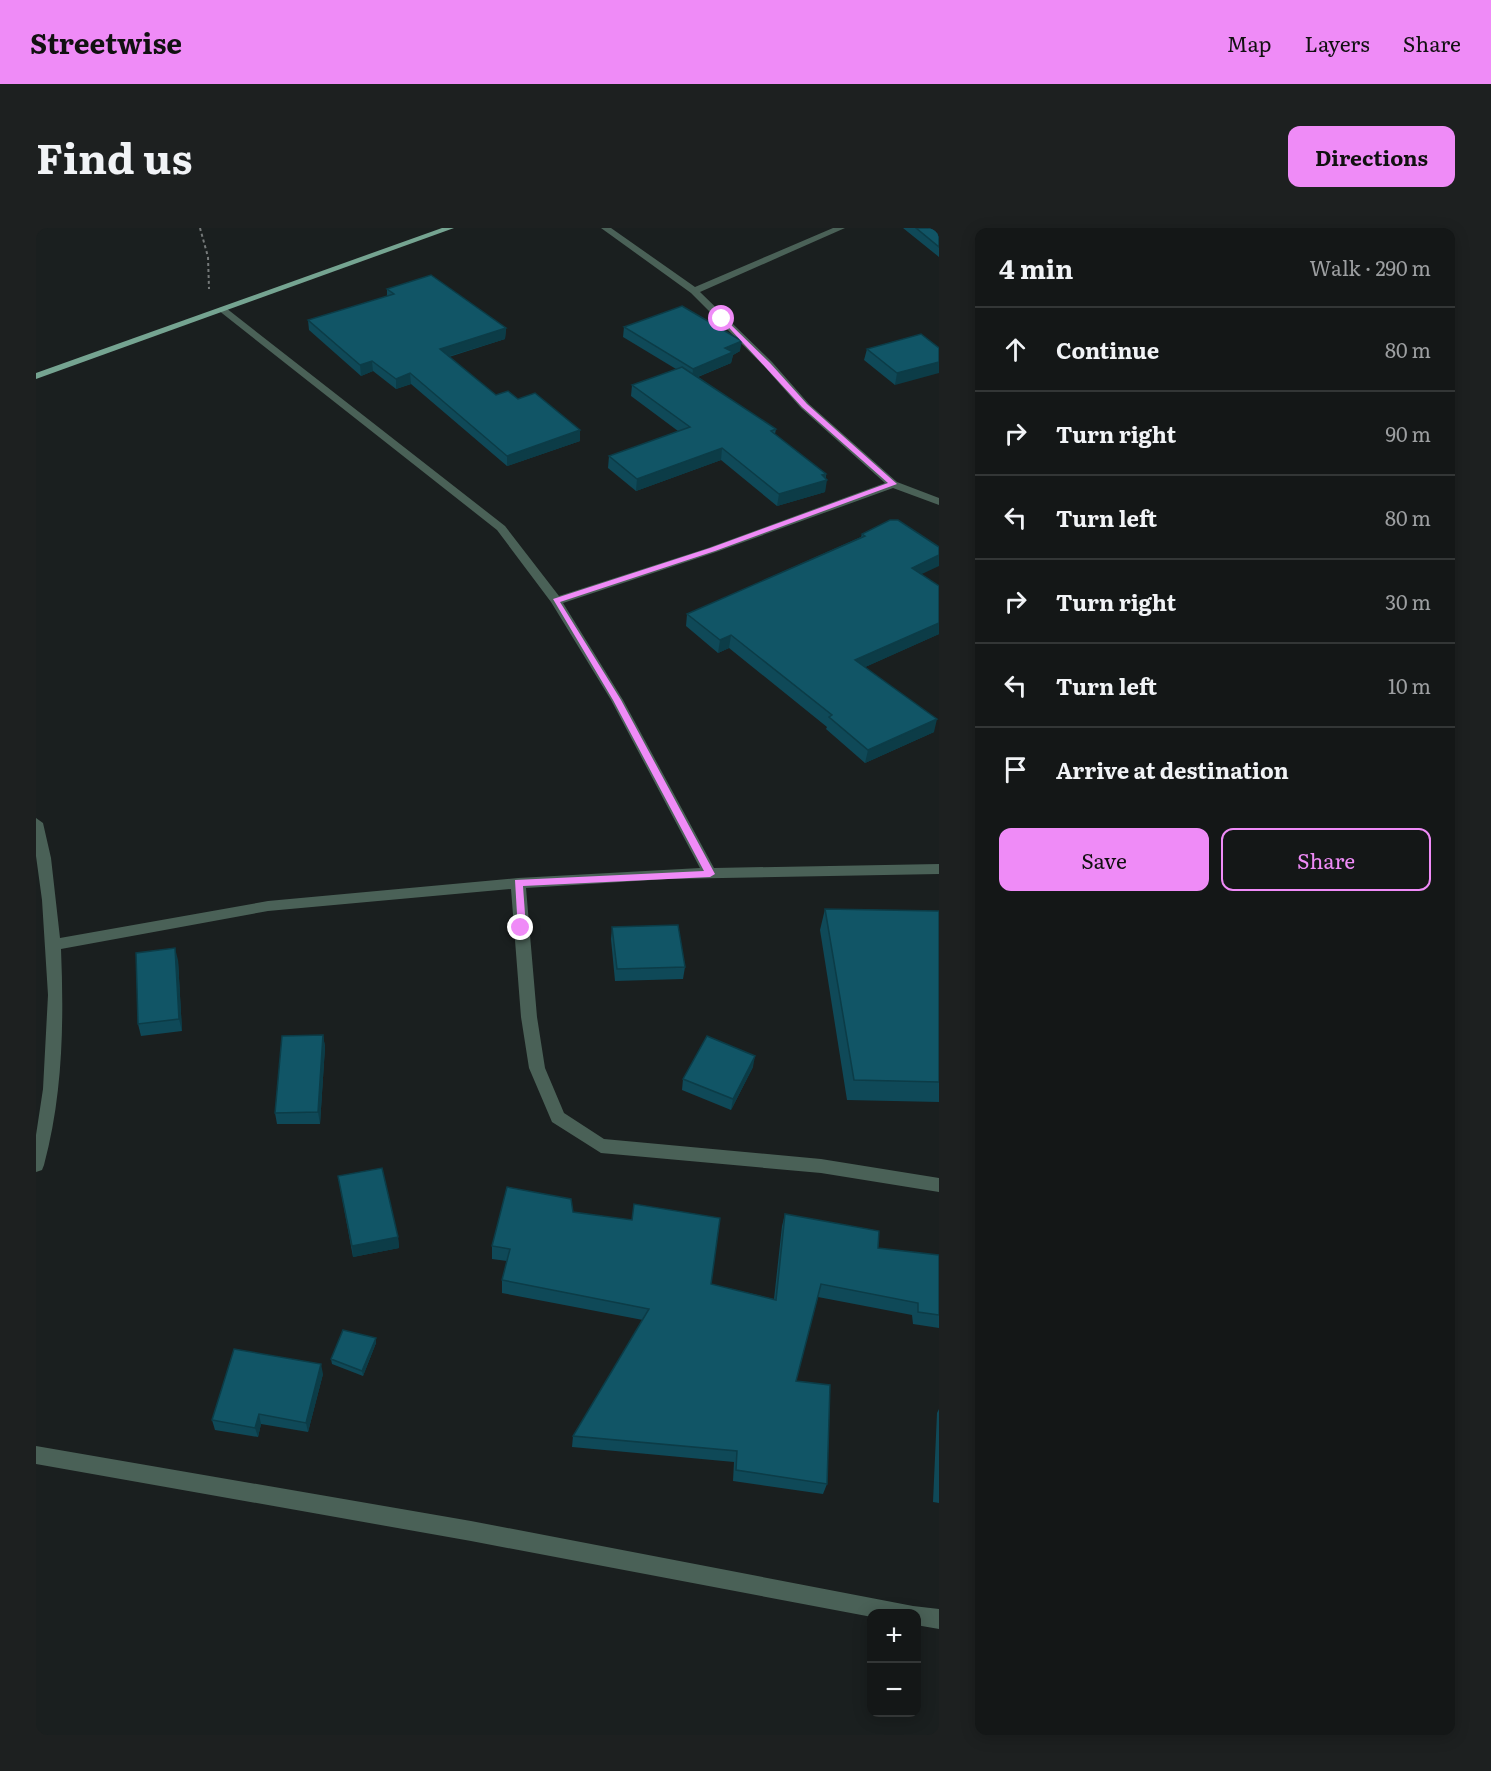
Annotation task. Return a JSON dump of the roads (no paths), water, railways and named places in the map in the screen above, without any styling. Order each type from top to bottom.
[{"type":"main road","points":[[36,376],[450,228]]},
{"type":"street","points":[[604,228],[694,291],[768,364],[805,405],[893,484],[939,502]]},
{"type":"street","points":[[694,291],[841,228]]},
{"type":"street","points":[[223,310],[501,528],[556,601],[617,700],[710,874]]},
{"type":"street","points":[[556,601],[712,550],[893,484]]},
{"type":"street","points":[[36,823],[41,843],[53,945],[54,1047],[46,1139],[36,1165]]},
{"type":"street","points":[[53,945],[268,906],[518,883],[710,874],[939,869]]},
{"type":"street","points":[[518,883],[529,1017],[537,1068],[558,1117],[601,1146],[821,1166],[939,1185]]},
{"type":"street","points":[[36,1455],[471,1531],[881,1609]]},
{"type":"street","points":[[921,1616],[939,1619]]}]
